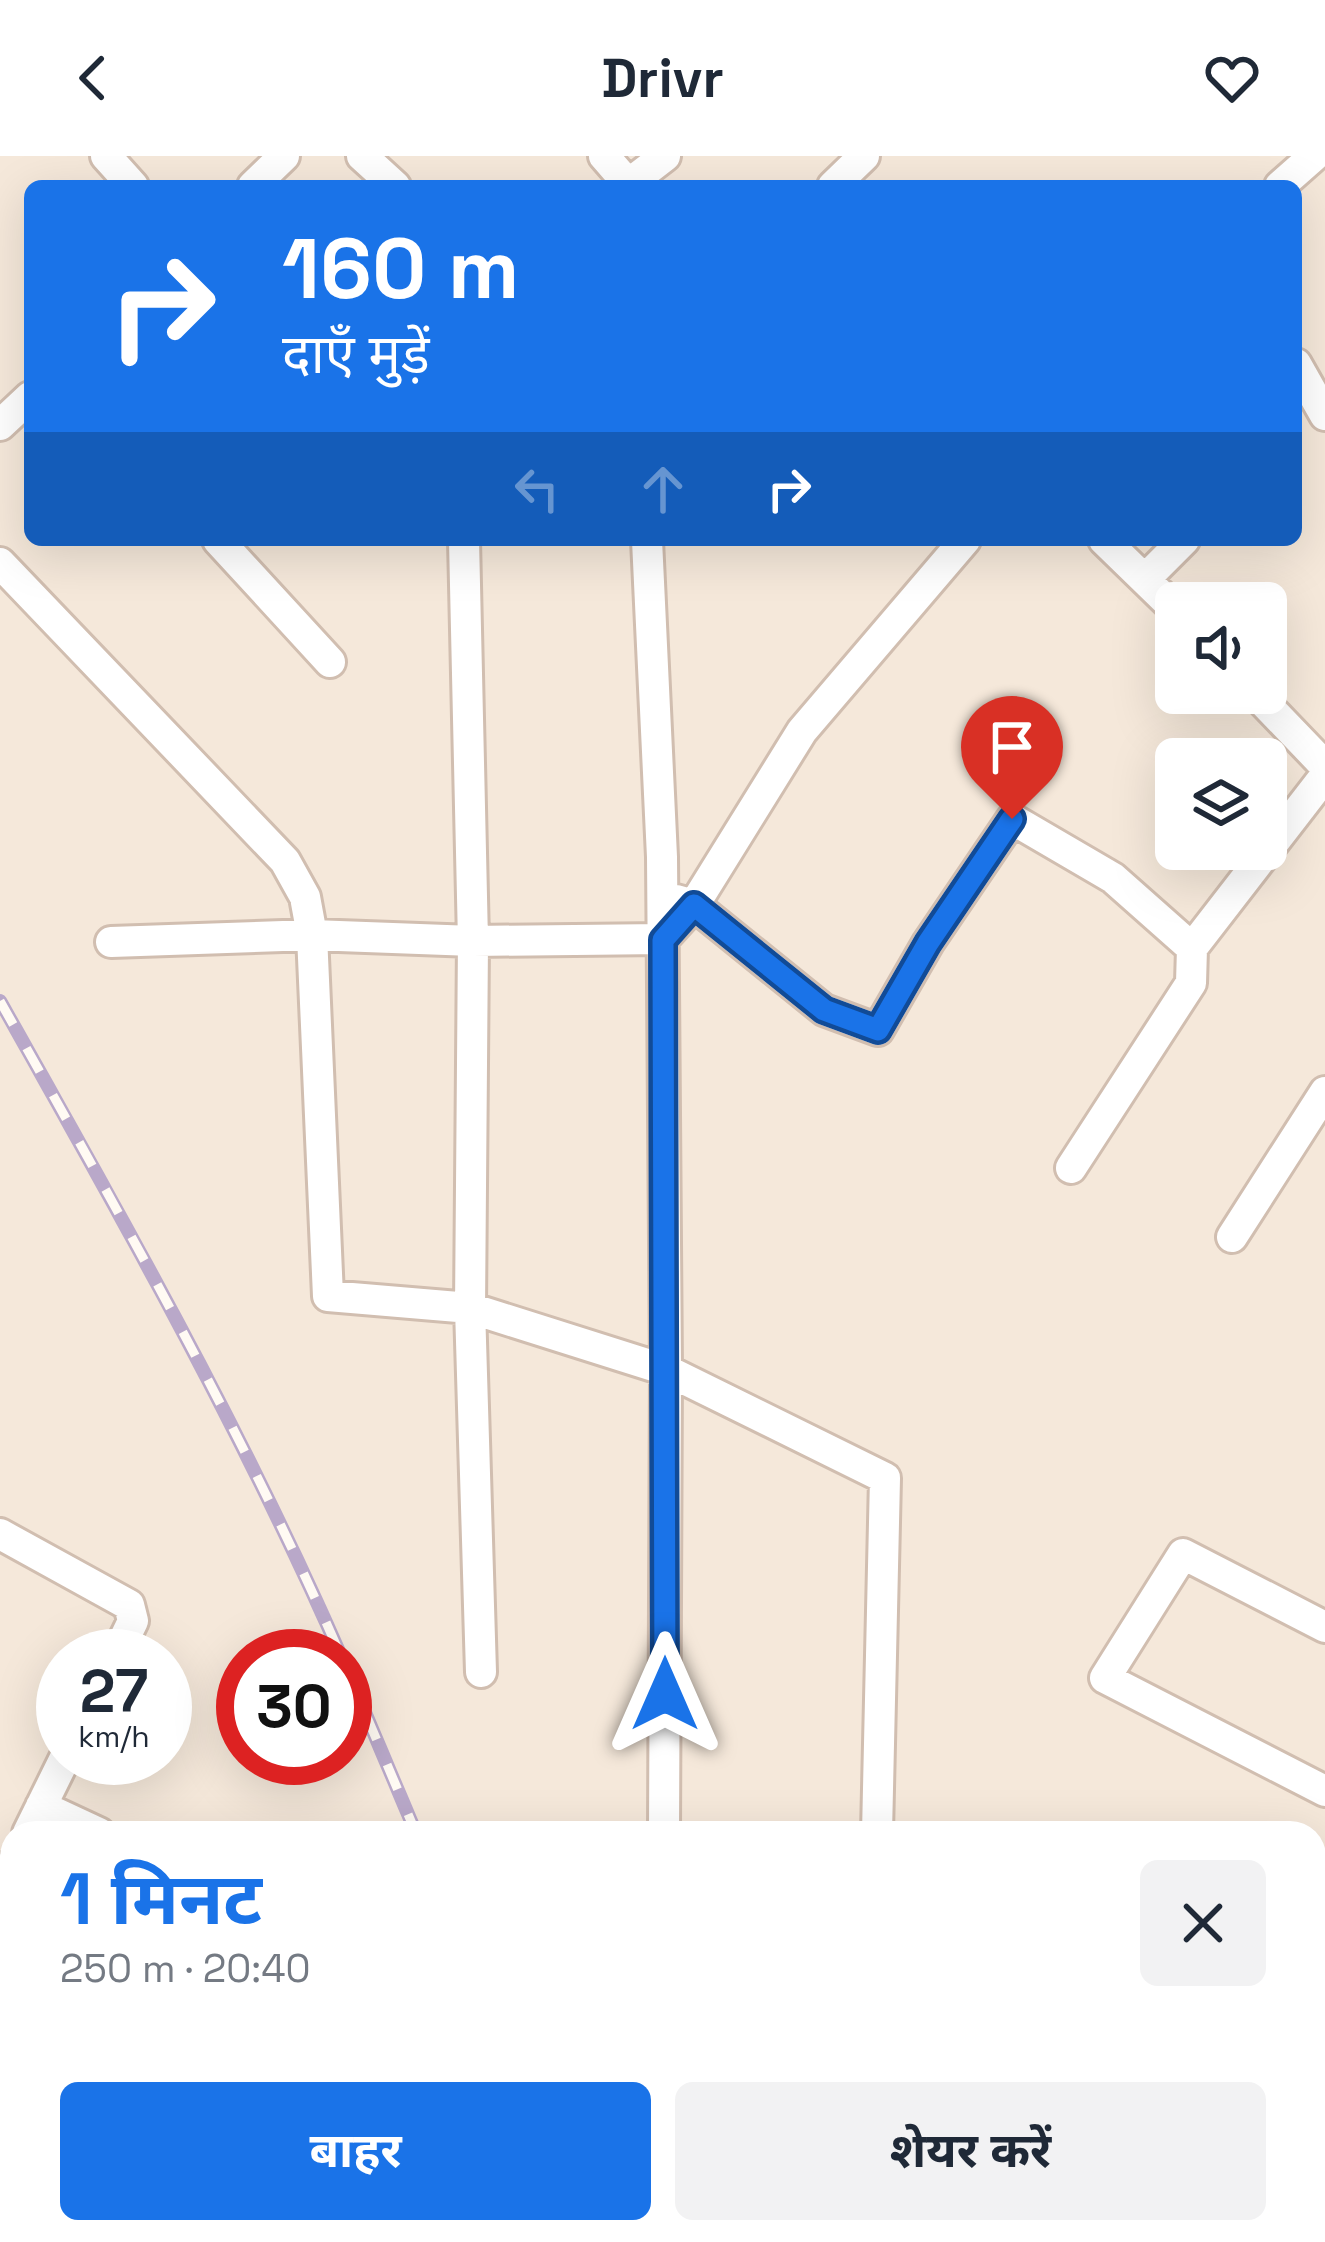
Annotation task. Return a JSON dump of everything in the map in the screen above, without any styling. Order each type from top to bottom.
[{"type":"street","points":[[106,156],[128,180]]},
{"type":"street","points":[[259,180],[284,156]]},
{"type":"street","points":[[362,156],[388,180]]},
{"type":"street","points":[[604,156],[626,180]]},
{"type":"street","points":[[637,180],[665,156]]},
{"type":"street","points":[[839,180],[864,156]]},
{"type":"street","points":[[1287,180],[1314,156]]},
{"type":"street","points":[[0,425],[24,403]]},
{"type":"street","points":[[224,546],[330,662]]},
{"type":"street","points":[[464,546],[473,940],[470,1308],[481,1672]]},
{"type":"street","points":[[647,546],[663,896],[664,1821]]},
{"type":"street","points":[[112,943],[312,935],[663,940],[694,905],[802,731],[959,546]]},
{"type":"street","points":[[1111,546],[1155,588]]},
{"type":"street","points":[[1146,578],[1178,546]]},
{"type":"street","points":[[0,562],[285,861],[305,897],[312,935],[328,1296],[470,1308],[667,1370],[885,1478],[877,1821]]},
{"type":"street","points":[[1275,714],[1325,766]]},
{"type":"street","points":[[1070,1168],[1191,982],[1192,948],[1325,776]]},
{"type":"street","points":[[663,896],[694,905],[824,1010],[878,1030],[928,943],[1012,819],[1113,878],[1192,948]]},
{"type":"street","points":[[1232,1238],[1325,1092]]},
{"type":"street","points":[[0,1534],[129,1605],[133,1621],[129,1629]]},
{"type":"street","points":[[1325,1627],[1183,1554],[1105,1678],[1325,1792]]},
{"type":"street","points":[[34,1819],[51,1785]]},
{"type":"shaded area","points":[[0,156],[1325,156],[1325,1821],[0,1821]]},
{"type":"railway","points":[[0,1001],[222,1406],[329,1629]]},
{"type":"railway","points":[[372,1729],[411,1821]]},
{"type":"route","points":[[665,1694],[663,940],[694,905],[824,1010],[878,1030],[928,943],[1012,819]]}]
